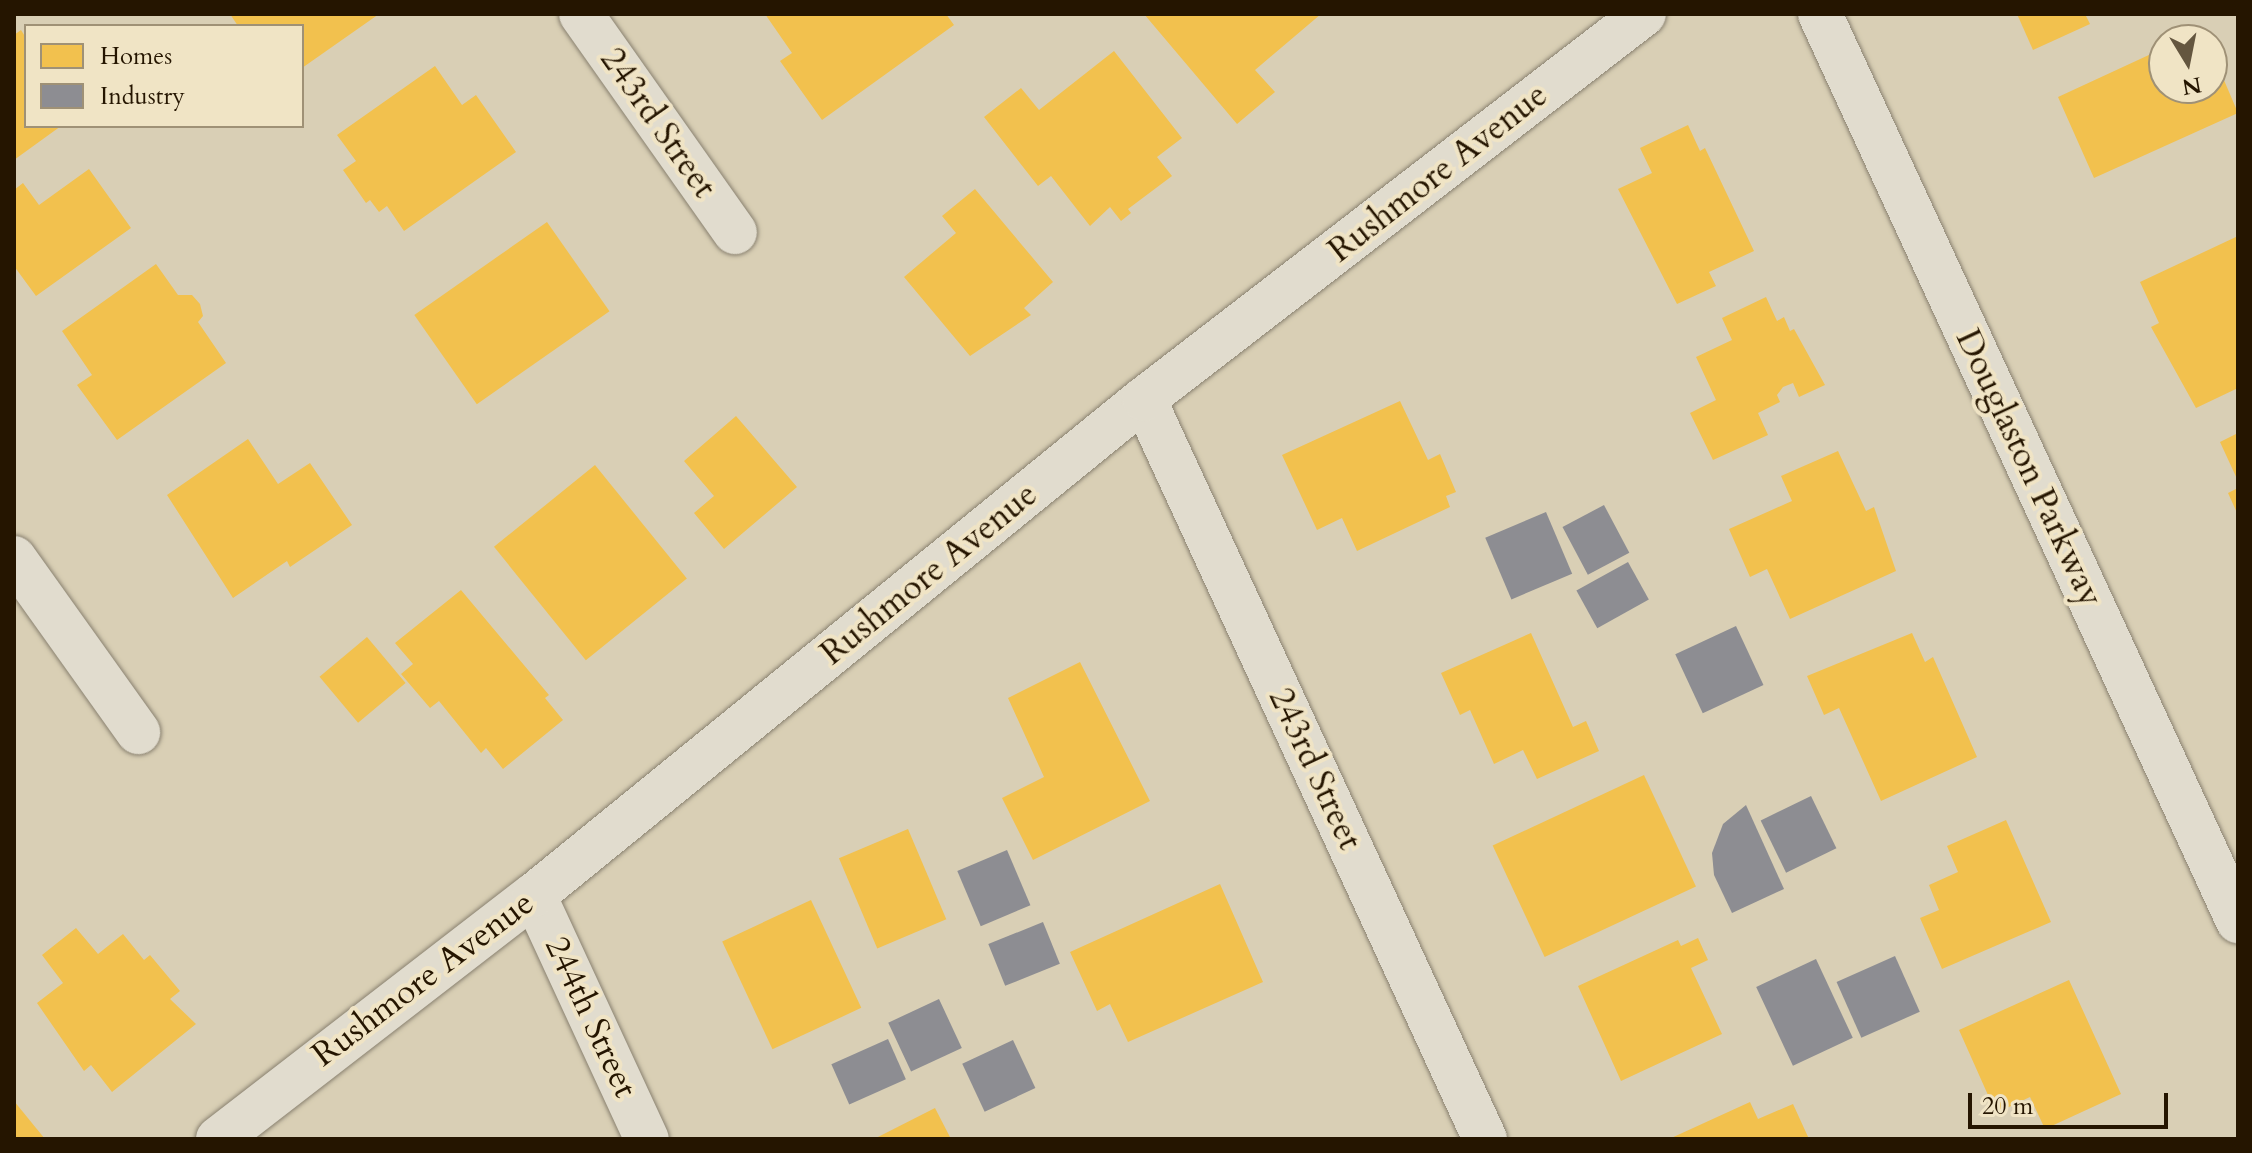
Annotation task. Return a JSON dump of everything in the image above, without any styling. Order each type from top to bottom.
[{"type":"street","name":"243rd Street","points":[[581,14],[735,232]]},
{"type":"street","name":"Rushmore Avenue","points":[[218,1139],[534,895],[1144,399],[1644,14]]},
{"type":"street","name":"Douglaston Parkway","points":[[1820,14],[2238,921]]},
{"type":"street","name":"243rd Street","points":[[1144,399],[1485,1139]]},
{"type":"street","points":[[14,558],[138,732]]},
{"type":"street","name":"244th Street","points":[[534,895],[647,1139]]},
{"type":"building: Homes","points":[[230,14],[379,14],[304,67],[304,24],[237,24]]},
{"type":"building: Homes","points":[[765,14],[946,14],[954,25],[822,120],[780,61],[792,53]]},
{"type":"building: Homes","points":[[1144,14],[1321,14],[1255,70],[1275,92],[1237,124]]},
{"type":"building: Homes","points":[[2017,14],[2085,14],[2090,24],[2033,50]]},
{"type":"building: Homes","points":[[21,30],[24,35],[24,128],[58,128],[14,160],[14,35]]},
{"type":"building: Homes","points":[[1114,51],[1182,138],[1157,157],[1172,176],[1128,209],[1131,213],[1121,221],[1110,207],[1090,226],[1051,176],[1038,186],[984,117],[1021,88],[1039,110]]},
{"type":"building: Homes","points":[[2148,55],[2148,104],[2228,104],[2228,90],[2238,113],[2094,178],[2058,97]]},
{"type":"building: Homes","points":[[435,66],[462,105],[476,95],[516,152],[404,231],[387,206],[379,212],[370,200],[366,203],[343,170],[356,161],[337,135]]},
{"type":"building: Homes","points":[[1688,125],[1700,151],[1705,148],[1754,251],[1709,272],[1716,286],[1677,304],[1618,189],[1652,173],[1640,148]]},
{"type":"building: Homes","points":[[89,169],[131,228],[36,296],[14,266],[14,190],[23,183],[39,205]]},
{"type":"building: Homes","points":[[975,189],[1053,282],[1024,308],[1031,315],[970,356],[904,277],[956,233],[942,216]]},
{"type":"building: Homes","points":[[547,222],[610,311],[477,404],[414,315]]},
{"type":"building: Homes","points":[[2238,236],[2238,388],[2196,408],[2151,327],[2159,323],[2140,282]]},
{"type":"building: Homes","points":[[156,264],[178,295],[192,295],[200,304],[203,316],[198,322],[226,363],[117,440],[77,385],[92,375],[62,331]]},
{"type":"building: Homes","points":[[1766,297],[1777,321],[1784,317],[1790,331],[1794,329],[1825,385],[1799,397],[1793,383],[1783,387],[1777,395],[1780,402],[1758,413],[1768,435],[1713,460],[1690,413],[1716,400],[1696,357],[1732,340],[1722,318]]},
{"type":"building: Homes","points":[[1400,401],[1428,460],[1440,454],[1456,492],[1446,496],[1450,507],[1357,551],[1342,518],[1317,530],[1282,455]]},
{"type":"building: Homes","points":[[736,416],[797,487],[724,549],[694,513],[714,496],[684,461]]},
{"type":"building: Homes","points":[[2238,433],[2238,481],[2220,442]]},
{"type":"building: Homes","points":[[248,439],[278,484],[310,463],[352,525],[290,567],[287,561],[233,598],[167,495]]},
{"type":"building: Homes","points":[[1838,451],[1866,511],[1874,507],[1896,571],[1790,619],[1767,569],[1750,577],[1729,529],[1792,501],[1781,476]]},
{"type":"building: Homes","points":[[595,465],[687,578],[586,660],[494,547]]},
{"type":"building: Homes","points":[[2238,488],[2238,515],[2228,493]]},
{"type":"building: Homes","points":[[461,590],[549,695],[545,698],[563,720],[503,769],[486,748],[481,753],[439,701],[430,708],[401,674],[413,664],[395,643]]},
{"type":"building: Homes","points":[[1531,633],[1573,727],[1586,721],[1599,751],[1537,779],[1523,750],[1494,764],[1470,710],[1460,715],[1441,673]]},
{"type":"building: Homes","points":[[1912,633],[1925,662],[1933,657],[1977,757],[1881,801],[1839,708],[1824,715],[1807,676]]},
{"type":"building: Homes","points":[[367,637],[406,683],[358,723],[320,677]]},
{"type":"building: Homes","points":[[1080,662],[1150,801],[1033,860],[1002,798],[1044,777],[1008,698]]},
{"type":"building: Homes","points":[[1644,775],[1696,886],[1545,957],[1493,846]]},
{"type":"building: Homes","points":[[2006,820],[2051,922],[1942,969],[1920,918],[1939,910],[1929,885],[1958,872],[1947,846]]},
{"type":"building: Homes","points":[[908,829],[946,919],[877,949],[839,858]]},
{"type":"building: Homes","points":[[1220,884],[1263,982],[1128,1042],[1110,1004],[1097,1011],[1070,952]]},
{"type":"building: Homes","points":[[811,900],[861,1008],[772,1049],[722,941]]},
{"type":"building: Homes","points":[[76,928],[98,954],[123,934],[144,960],[150,955],[180,991],[170,999],[196,1024],[112,1092],[91,1065],[84,1071],[37,1003],[63,983],[42,955]]},
{"type":"building: Homes","points":[[1698,938],[1708,960],[1691,968],[1722,1034],[1621,1081],[1578,986],[1678,940],[1681,946]]},
{"type":"building: Homes","points":[[2069,980],[2121,1094],[2045,1129],[2030,1097],[1996,1113],[1959,1030]]},
{"type":"building: Homes","points":[[14,1101],[45,1139],[14,1139]]},
{"type":"building: Homes","points":[[1750,1102],[1758,1119],[1793,1104],[1809,1139],[1669,1139]]},
{"type":"building: Homes","points":[[935,1108],[951,1139],[874,1139]]},
{"type":"building: Industry","points":[[1604,505],[1629,553],[1588,575],[1563,527]]},
{"type":"building: Industry","points":[[1546,512],[1572,574],[1511,599],[1485,538]]},
{"type":"building: Industry","points":[[1628,562],[1649,600],[1597,628],[1576,591]]},
{"type":"building: Industry","points":[[1736,626],[1763,685],[1703,713],[1675,654]]},
{"type":"building: Industry","points":[[1811,796],[1836,848],[1786,873],[1761,821]]},
{"type":"building: Industry","points":[[1746,805],[1784,889],[1732,913],[1714,875],[1712,853],[1723,824]]},
{"type":"building: Industry","points":[[1007,850],[1030,905],[981,926],[957,871]]},
{"type":"building: Industry","points":[[1043,922],[1060,964],[1005,986],[988,944]]},
{"type":"building: Industry","points":[[1895,956],[1920,1012],[1861,1038],[1837,982]]},
{"type":"building: Industry","points":[[1816,959],[1853,1038],[1793,1066],[1756,987]]},
{"type":"building: Industry","points":[[939,999],[962,1048],[911,1072],[888,1023]]},
{"type":"building: Industry","points":[[888,1039],[906,1079],[849,1104],[831,1064]]},
{"type":"building: Industry","points":[[1013,1040],[1035,1088],[985,1112],[962,1064]]}]
